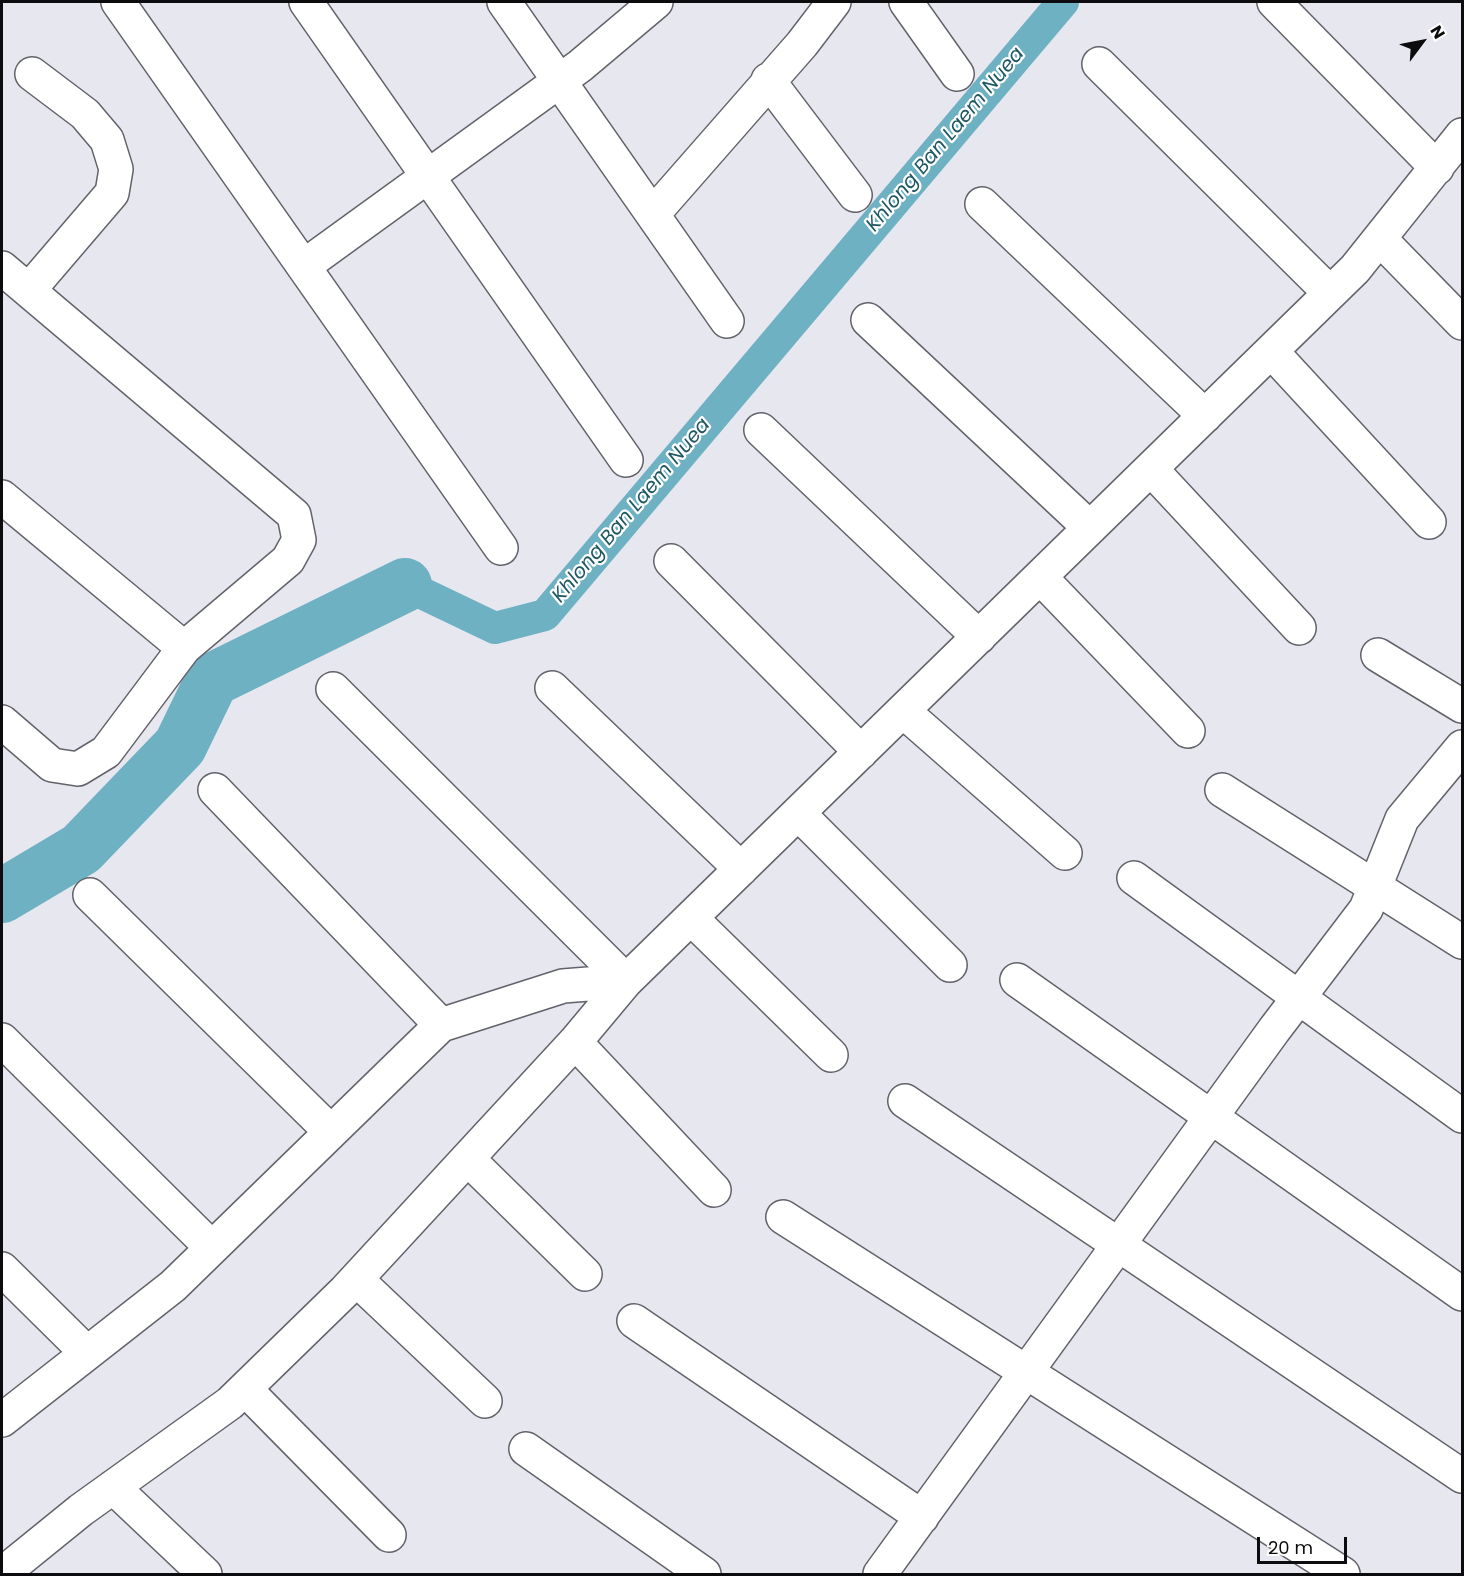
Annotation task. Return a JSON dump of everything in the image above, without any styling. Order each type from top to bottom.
[{"type":"street","points":[[118,2],[501,548]]},
{"type":"street","points":[[306,2],[626,460]]},
{"type":"street","points":[[504,2],[727,321]]},
{"type":"street","points":[[304,267],[560,81],[656,2]]},
{"type":"street","points":[[653,214],[768,80],[802,44],[834,2]]},
{"type":"street","points":[[906,2],[957,74]]},
{"type":"street","points":[[1274,2],[1437,168]]},
{"type":"street","points":[[1098,64],[1330,294]]},
{"type":"street","points":[[28,290],[112,194],[116,169],[107,140],[85,114],[32,74]]},
{"type":"street","points":[[768,80],[855,195]]},
{"type":"street","points":[[2,1575],[113,1487],[230,1403],[245,1389],[356,1279],[575,1042],[626,981],[1330,294],[1380,239],[1462,135]]},
{"type":"street","points":[[982,204],[1205,416]]},
{"type":"street","points":[[1380,239],[1462,323]]},
{"type":"street","points":[[2,268],[294,515],[299,540],[288,560],[184,648],[106,752],[78,769],[52,765],[2,722]]},
{"type":"street","points":[[868,320],[1090,528]]},
{"type":"street","points":[[1271,351],[1429,522]]},
{"type":"street","points":[[761,430],[979,637]]},
{"type":"street","points":[[1151,469],[1299,628]]},
{"type":"street","points":[[2,497],[184,648]]},
{"type":"street","points":[[671,561],[861,752]]},
{"type":"street","points":[[1040,577],[1188,731]]},
{"type":"street","points":[[1378,655],[1462,705]]},
{"type":"street","points":[[552,688],[741,869]]},
{"type":"street","points":[[333,689],[626,981]]},
{"type":"street","points":[[903,711],[1065,853]]},
{"type":"street","points":[[880,1575],[1211,1117],[1366,909],[1402,819],[1461,752]]},
{"type":"street","points":[[215,790],[441,1025]]},
{"type":"street","points":[[1222,790],[1462,942]]},
{"type":"street","points":[[798,813],[950,965]]},
{"type":"street","points":[[1134,878],[1462,1116]]},
{"type":"street","points":[[90,895],[331,1132]]},
{"type":"street","points":[[691,918],[831,1054]]},
{"type":"street","points":[[1017,980],[1462,1294]]},
{"type":"street","points":[[2,1419],[172,1286],[441,1025],[563,986],[626,981]]},
{"type":"street","points":[[2,1040],[212,1248]]},
{"type":"street","points":[[575,1042],[714,1190]]},
{"type":"street","points":[[905,1101],[1462,1476]]},
{"type":"street","points":[[468,1159],[585,1274]]},
{"type":"street","points":[[783,1217],[1343,1575]]},
{"type":"street","points":[[2,1269],[87,1353]]},
{"type":"street","points":[[356,1279],[485,1401]]},
{"type":"street","points":[[634,1321],[922,1517]]},
{"type":"street","points":[[245,1389],[389,1535]]},
{"type":"street","points":[[526,1449],[705,1575]]},
{"type":"street","points":[[113,1487],[205,1575]]},
{"type":"waterway","name":"Khlong Ban Laem Nuea","points":[[405,585],[495,628],[545,615],[1063,2]]},
{"type":"waterway","name":"Khlong Ban Laem Nuea","points":[[2,896],[81,849],[180,746],[212,680],[405,585]]}]
